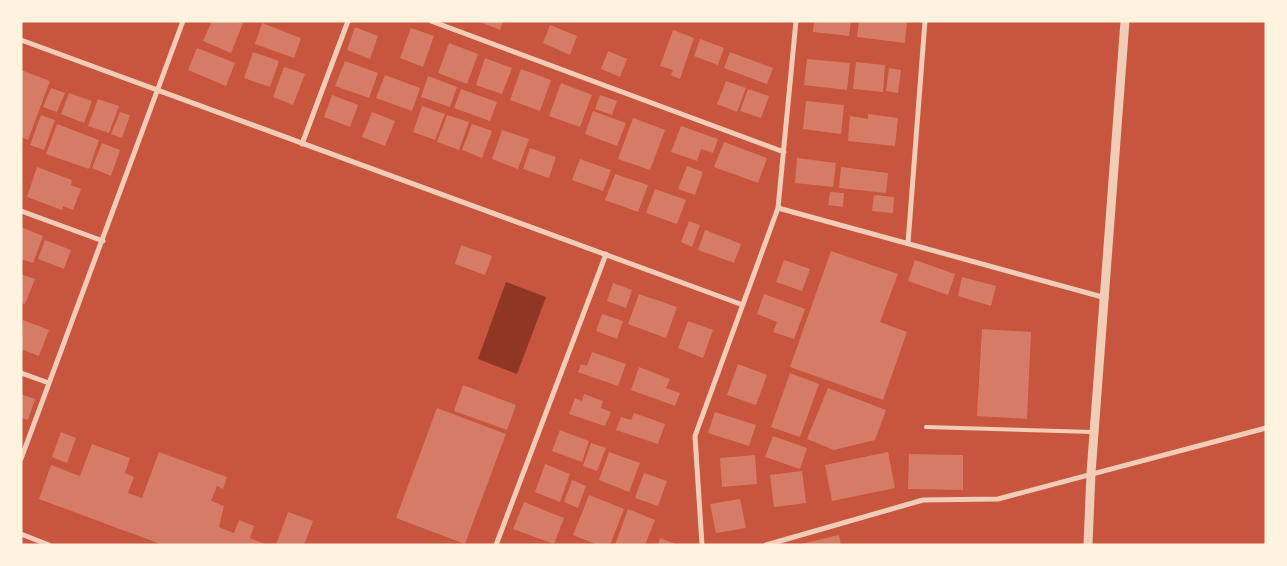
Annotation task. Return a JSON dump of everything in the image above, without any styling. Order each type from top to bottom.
[{"type":"street","points":[[21,459],[183,21]]},
{"type":"street","points":[[302,144],[348,21]]},
{"type":"street","points":[[431,21],[784,152]]},
{"type":"street","points":[[702,545],[695,436],[778,208],[796,21]]},
{"type":"street","points":[[908,243],[924,21]]},
{"type":"street","points":[[1088,545],[1125,21]]},
{"type":"street","points":[[21,40],[743,305]]},
{"type":"street","points":[[778,208],[1106,298]]},
{"type":"street","points":[[21,211],[103,241]]},
{"type":"street","points":[[496,545],[606,254]]},
{"type":"street","points":[[21,373],[49,383]]},
{"type":"street","points":[[766,545],[923,500],[998,499],[1266,428]]},
{"type":"street","points":[[21,534],[49,545]]},
{"type":"lane","points":[[926,427],[1095,432]]},
{"type":"shaded area","points":[[506,282],[546,297],[517,374],[478,359]]},
{"type":"building","points":[[212,21],[238,21],[243,23],[231,53],[203,41]]},
{"type":"building","points":[[478,21],[503,21],[500,30]]},
{"type":"building","points":[[814,21],[851,21],[849,36],[813,32]]},
{"type":"building","points":[[859,21],[907,21],[905,43],[857,37]]},
{"type":"building","points":[[262,23],[301,38],[294,58],[255,44]]},
{"type":"building","points":[[550,25],[577,36],[570,55],[543,43]]},
{"type":"building","points":[[355,27],[378,36],[370,59],[347,50]]},
{"type":"building","points":[[411,28],[434,36],[423,67],[400,58]]},
{"type":"building","points":[[673,30],[694,38],[680,79],[671,75],[673,70],[660,66]]},
{"type":"building","points":[[700,39],[724,48],[718,65],[694,56]]},
{"type":"building","points":[[449,43],[478,54],[467,84],[438,73]]},
{"type":"building","points":[[197,48],[235,63],[226,86],[188,70]]},
{"type":"building","points":[[608,51],[627,59],[620,77],[601,69]]},
{"type":"building","points":[[253,52],[279,61],[270,87],[244,78]]},
{"type":"building","points":[[730,52],[773,68],[767,84],[724,68]]},
{"type":"building","points":[[485,58],[512,68],[502,94],[476,85]]},
{"type":"building","points":[[807,59],[850,63],[847,90],[804,85]]},
{"type":"building","points":[[345,61],[378,73],[369,98],[335,86]]},
{"type":"building","points":[[856,62],[885,65],[883,92],[853,89]]},
{"type":"building","points":[[284,67],[305,74],[293,105],[273,97]]},
{"type":"building","points":[[889,68],[901,70],[898,93],[886,91]]},
{"type":"building","points":[[521,69],[551,80],[540,111],[510,100]]},
{"type":"building","points":[[21,70],[50,81],[28,140],[21,137]]},
{"type":"building","points":[[385,75],[420,88],[412,111],[376,98]]},
{"type":"building","points":[[428,76],[457,87],[450,107],[421,97]]},
{"type":"building","points":[[726,81],[746,88],[737,112],[717,104]]},
{"type":"building","points":[[561,83],[592,95],[580,127],[549,116]]},
{"type":"building","points":[[51,88],[65,93],[57,112],[43,107]]},
{"type":"building","points":[[461,89],[497,102],[490,121],[454,108]]},
{"type":"building","points":[[748,89],[769,96],[761,118],[740,111]]},
{"type":"building","points":[[69,93],[92,101],[84,123],[61,114]]},
{"type":"building","points":[[332,95],[358,105],[350,127],[324,117]]},
{"type":"building","points":[[600,95],[617,101],[612,115],[595,109]]},
{"type":"building","points":[[98,99],[119,106],[109,133],[88,126]]},
{"type":"building","points":[[806,101],[844,105],[841,134],[803,129]]},
{"type":"building","points":[[422,106],[445,114],[435,140],[413,132]]},
{"type":"building","points":[[593,111],[626,123],[617,146],[585,134]]},
{"type":"building","points":[[120,112],[130,115],[122,138],[111,134]]},
{"type":"building","points":[[372,112],[395,121],[385,146],[362,137]]},
{"type":"building","points":[[868,114],[898,118],[895,146],[848,141],[850,116],[868,119]]},
{"type":"building","points":[[41,115],[55,120],[44,150],[30,145]]},
{"type":"building","points":[[447,115],[469,122],[459,150],[437,142]]},
{"type":"building","points":[[633,118],[665,130],[650,170],[618,159]]},
{"type":"building","points":[[57,124],[99,140],[89,169],[46,154]]},
{"type":"building","points":[[472,124],[492,131],[482,158],[462,150]]},
{"type":"building","points":[[681,126],[718,139],[713,153],[701,149],[697,161],[671,152]]},
{"type":"building","points":[[502,130],[529,139],[518,169],[492,159]]},
{"type":"building","points":[[724,142],[767,158],[758,183],[714,167]]},
{"type":"building","points":[[102,143],[120,150],[111,176],[92,168]]},
{"type":"building","points":[[530,148],[556,157],[549,178],[523,169]]},
{"type":"building","points":[[797,158],[836,163],[833,187],[795,183]]},
{"type":"building","points":[[580,159],[611,170],[603,191],[572,180]]},
{"type":"building","points":[[687,166],[703,172],[695,195],[678,189]]},
{"type":"building","points":[[37,167],[72,180],[71,185],[81,189],[73,210],[63,206],[62,210],[27,197]]},
{"type":"building","points":[[841,167],[888,173],[886,193],[839,188]]},
{"type":"building","points":[[615,174],[648,185],[638,212],[605,200]]},
{"type":"building","points":[[655,189],[686,200],[677,224],[646,213]]},
{"type":"building","points":[[830,192],[844,193],[843,207],[828,205]]},
{"type":"building","points":[[874,195],[894,197],[893,213],[872,211]]},
{"type":"building","points":[[689,221],[700,225],[692,247],[681,242]]},
{"type":"building","points":[[21,227],[43,236],[33,263],[21,259]]},
{"type":"building","points":[[705,230],[741,244],[734,263],[698,250]]},
{"type":"building","points":[[45,240],[71,250],[64,269],[38,259]]},
{"type":"building","points":[[461,245],[492,256],[485,275],[455,264]]},
{"type":"building","points":[[831,251],[898,274],[880,322],[907,332],[883,400],[790,367]]},
{"type":"building","points":[[784,260],[810,269],[802,291],[776,282]]},
{"type":"building","points":[[915,260],[955,274],[948,295],[908,281]]},
{"type":"building","points":[[21,274],[35,279],[25,304],[21,303]]},
{"type":"building","points":[[962,277],[996,286],[991,306],[958,296]]},
{"type":"building","points":[[613,283],[632,290],[626,308],[607,301]]},
{"type":"building","points":[[639,294],[677,307],[666,338],[628,324]]},
{"type":"building","points":[[764,294],[805,309],[794,339],[773,332],[777,322],[757,314]]},
{"type":"building","points":[[602,314],[623,321],[617,339],[596,331]]},
{"type":"building","points":[[23,320],[49,330],[39,356],[21,349]]},
{"type":"building","points":[[688,321],[713,330],[703,358],[678,348]]},
{"type":"building","points":[[982,329],[1031,332],[1027,419],[977,416]]},
{"type":"building","points":[[592,352],[626,364],[618,386],[578,372],[581,364],[587,366]]},
{"type":"building","points":[[738,364],[767,375],[756,405],[727,395]]},
{"type":"building","points":[[639,367],[670,379],[666,388],[680,393],[675,406],[631,390]]},
{"type":"building","points":[[790,373],[819,384],[800,437],[771,427]]},
{"type":"building","points":[[463,385],[516,405],[507,430],[454,411]]},
{"type":"building","points":[[828,388],[886,410],[875,440],[834,450],[807,439]]},
{"type":"building","points":[[21,394],[35,399],[28,420],[21,418]]},
{"type":"building","points":[[584,394],[603,401],[601,408],[611,412],[605,426],[569,414],[575,398],[582,401]]},
{"type":"building","points":[[437,408],[506,434],[465,544],[396,518]]},
{"type":"building","points":[[715,412],[756,425],[749,446],[708,433]]},
{"type":"building","points":[[634,413],[665,424],[658,444],[616,430],[621,417],[631,420]]},
{"type":"building","points":[[560,430],[589,441],[582,462],[552,451]]},
{"type":"building","points":[[61,432],[76,438],[67,463],[52,457]]},
{"type":"building","points":[[773,436],[807,448],[800,469],[765,457]]},
{"type":"building","points":[[591,443],[606,448],[597,471],[583,466]]},
{"type":"building","points":[[92,444],[130,458],[125,473],[134,477],[128,493],[142,498],[159,452],[227,477],[223,489],[217,486],[211,501],[224,506],[219,527],[234,533],[239,520],[254,526],[250,538],[267,545],[163,545],[39,499],[51,465],[80,476]]},
{"type":"building","points":[[609,452],[640,463],[629,492],[599,480]]},
{"type":"building","points":[[888,452],[895,488],[832,501],[825,465]]},
{"type":"building","points":[[909,454],[963,455],[963,490],[908,489]]},
{"type":"building","points":[[755,455],[757,484],[722,487],[720,458]]},
{"type":"building","points":[[545,464],[570,474],[560,502],[535,492]]},
{"type":"building","points":[[802,471],[806,503],[774,507],[770,475]]},
{"type":"building","points":[[644,473],[667,481],[658,506],[635,498]]},
{"type":"building","points":[[572,480],[586,486],[578,508],[564,502]]},
{"type":"building","points":[[589,495],[624,509],[610,545],[598,545],[573,535]]},
{"type":"building","points":[[740,499],[746,528],[716,533],[710,504]]},
{"type":"building","points":[[524,502],[564,518],[554,544],[513,529]]},
{"type":"building","points":[[628,509],[655,520],[645,545],[615,545]]},
{"type":"building","points":[[288,512],[313,521],[304,545],[276,545]]},
{"type":"building","points":[[839,535],[841,545],[801,545],[801,544]]},
{"type":"building","points":[[660,538],[678,545],[658,545]]}]
